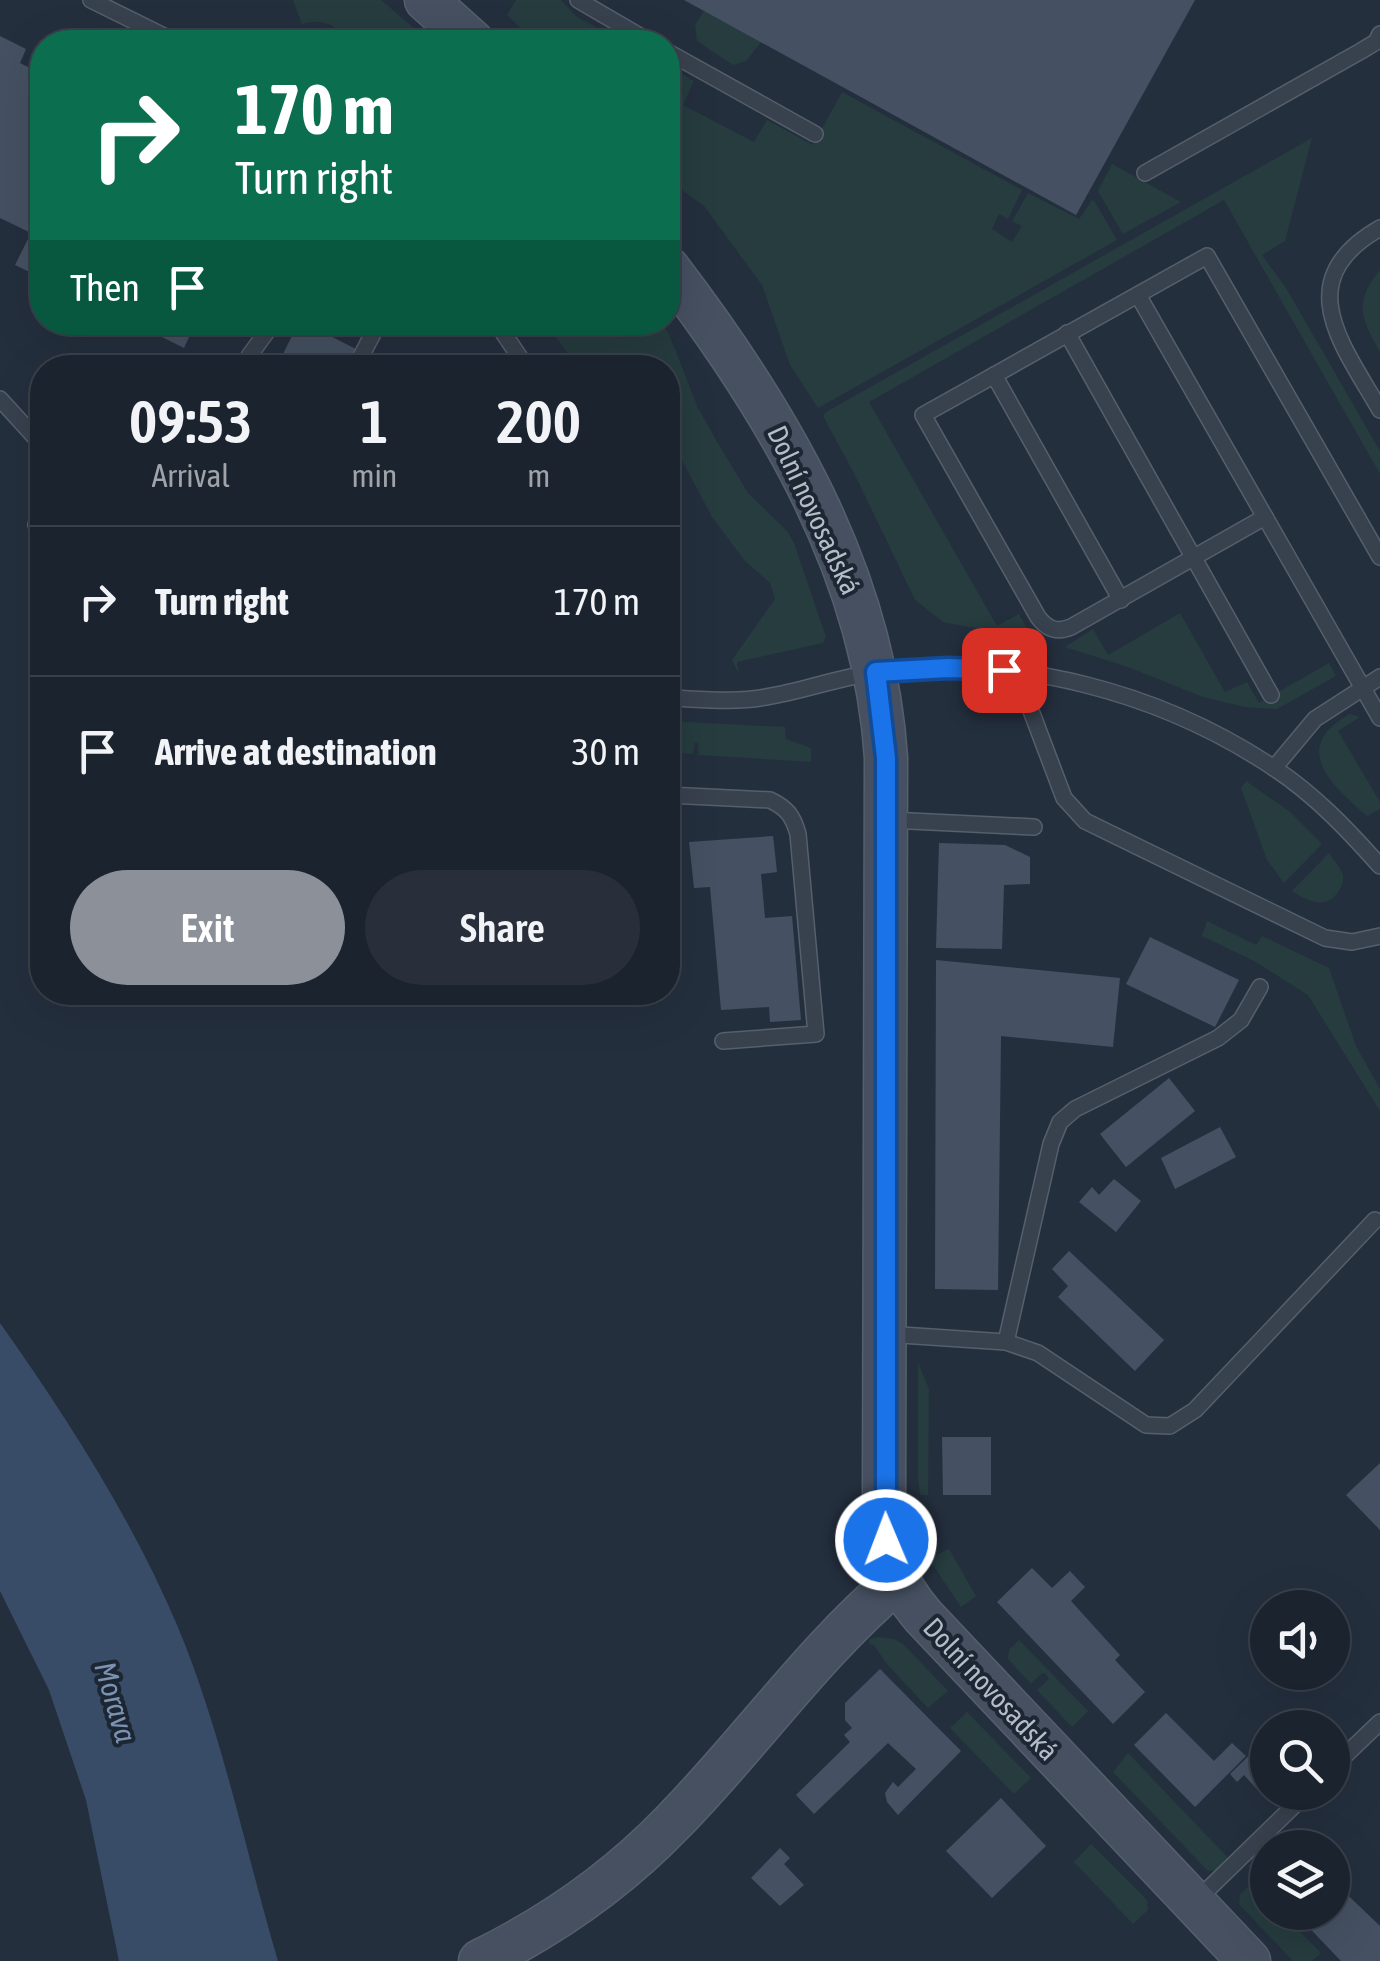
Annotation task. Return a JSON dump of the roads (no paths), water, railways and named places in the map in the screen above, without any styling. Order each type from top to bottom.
[{"type":"main road","points":[[426,0],[460,30]]},
{"type":"main road","name":"Dolní novosadská","points":[[680,284],[741,368],[815,500],[852,586],[876,672],[884,731],[886,820],[886,1540],[897,1581],[923,1616],[994,1694],[1249,1961]]},
{"type":"main road","points":[[480,1961],[560,1915],[604,1885],[643,1851],[707,1785],[838,1634],[897,1581]]},
{"type":"lane","points":[[91,0],[152,30]]},
{"type":"lane","points":[[578,0],[629,30]]},
{"type":"lane","points":[[1146,173],[1376,42],[1380,34]]},
{"type":"lane","points":[[680,59],[814,134]]},
{"type":"lane","points":[[1380,228],[1351,248],[1339,263],[1330,282],[1328,304],[1331,323],[1380,410]]},
{"type":"lane","points":[[1265,517],[1071,628],[1057,630],[1044,624],[1019,584],[924,415],[1207,256],[1380,557]]},
{"type":"lane","points":[[1138,294],[1380,718]]},
{"type":"lane","points":[[1067,333],[1271,695]]},
{"type":"lane","points":[[994,375],[1122,600]]},
{"type":"lane","points":[[0,399],[30,432]]},
{"type":"lane","points":[[680,698],[762,698],[876,672],[948,668],[1016,671],[1075,682],[1147,704],[1274,768],[1332,815],[1380,866]]},
{"type":"lane","points":[[1016,671],[1064,798],[1084,821],[1325,938],[1352,942],[1380,936]]},
{"type":"lane","points":[[1274,768],[1304,728],[1380,676]]},
{"type":"lane","points":[[680,796],[770,800],[784,806],[794,819],[798,834],[816,1034],[723,1041]]},
{"type":"lane","points":[[886,820],[1034,827]]},
{"type":"lane","points":[[1006,1342],[1051,1144],[1060,1122],[1098,1094],[1218,1038],[1241,1020],[1260,987]]},
{"type":"lane","points":[[886,1334],[1006,1342],[1038,1353],[1146,1425],[1170,1426],[1195,1410],[1374,1220]]},
{"type":"lane","points":[[1350,1751],[1380,1722]]},
{"type":"lane","points":[[1194,1904],[1290,1810]]},
{"type":"water","name":"Morava","points":[[0,1323],[96,1469],[177,1625],[220,1749],[278,1961],[119,1961],[86,1800],[49,1690],[0,1591]]}]
